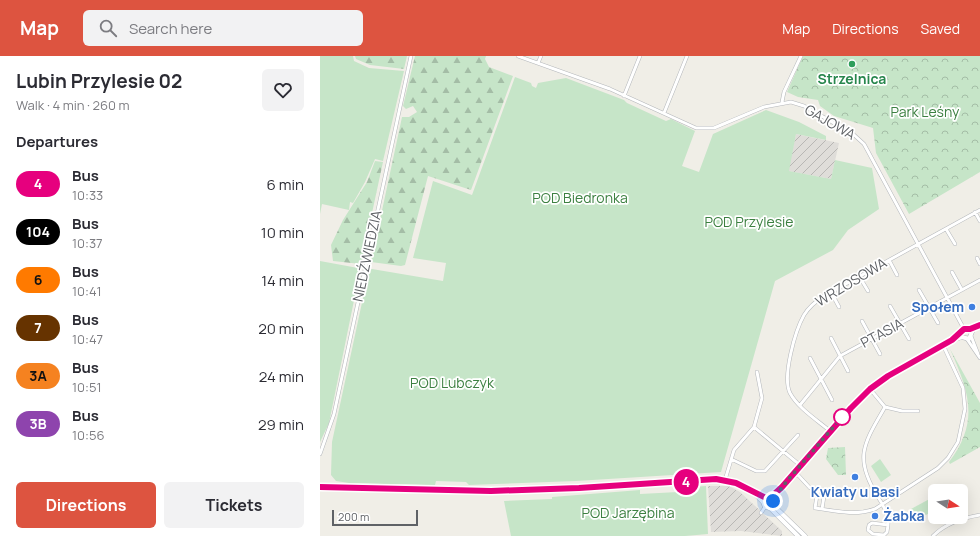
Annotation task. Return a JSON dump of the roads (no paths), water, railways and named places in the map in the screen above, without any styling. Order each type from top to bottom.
[{"type":"street","name":"NIEDŹWIEDZIA","points":[[320,454],[334,414],[411,56]]},
{"type":"street","points":[[518,56],[624,96],[664,113],[687,56]]},
{"type":"street","points":[[538,63],[541,56]]},
{"type":"street","points":[[624,96],[640,56]]},
{"type":"street","points":[[782,102],[784,92],[801,56]]},
{"type":"street","name":"GAJOWA","points":[[664,113],[696,128],[709,129],[718,127],[762,108],[782,102],[800,104],[859,138],[964,329]]},
{"type":"street","name":"WRZOSOWA","points":[[830,431],[800,405],[788,389],[786,378],[788,367],[804,315],[817,301],[830,292],[980,210]]},
{"type":"street","points":[[975,212],[980,221]]},
{"type":"street","points":[[946,229],[954,244]]},
{"type":"street","points":[[977,258],[980,264]]},
{"type":"street","points":[[889,260],[897,275]]},
{"type":"street","points":[[952,272],[962,290]]},
{"type":"street","points":[[859,276],[868,290]]},
{"type":"street","name":"PTASIA","points":[[800,405],[840,356],[980,280]]},
{"type":"street","points":[[919,290],[938,323]]},
{"type":"street","points":[[830,292],[839,307]]},
{"type":"street","points":[[890,306],[909,339]]},
{"type":"street","points":[[862,321],[880,354]]},
{"type":"street","points":[[760,513],[830,431],[870,389],[888,376],[952,340],[967,334],[980,325]]},
{"type":"street","points":[[964,329],[979,357]]},
{"type":"street","points":[[831,338],[848,372]]},
{"type":"street","points":[[818,489],[815,508],[860,513],[883,505],[938,468],[948,458],[958,442],[965,409],[963,388],[944,345]]},
{"type":"street","points":[[810,358],[832,400]]},
{"type":"street","points":[[725,480],[734,450],[754,427],[762,398],[757,372]]},
{"type":"street","points":[[870,389],[885,406],[902,411],[918,412]]},
{"type":"street","points":[[885,406],[866,443],[864,466],[867,478],[889,517],[888,525],[887,532],[884,535],[870,533],[868,530],[869,525],[872,523],[888,525]]},
{"type":"street","points":[[754,427],[800,466]]},
{"type":"street","points":[[731,459],[756,471],[765,471],[798,435]]},
{"type":"street","points":[[791,476],[798,475],[810,488],[825,490],[822,509]]},
{"type":"street","points":[[320,487],[491,491],[725,480],[745,487],[769,503],[805,536]]},
{"type":"street","points":[[745,487],[763,502],[769,503],[798,536]]},
{"type":"street","points":[[933,536],[943,527],[957,520],[980,515]]},
{"type":"place","name":"Strzelnica","points":[[852,64]]},
{"type":"place","name":"Społem","points":[[972,307]]},
{"type":"place","name":"Kwiaty u Basi","points":[[855,477]]},
{"type":"place","name":"Żabka","points":[[875,516]]},
{"type":"park label","name":"Park Leśny","points":[[925,112]]},
{"type":"park label","name":"POD Biedronka","points":[[580,198]]},
{"type":"park label","name":"POD Przylesie","points":[[749,222]]},
{"type":"park label","name":"POD Lubczyk","points":[[452,383]]},
{"type":"park label","name":"POD Jarzębina","points":[[628,513]]}]
